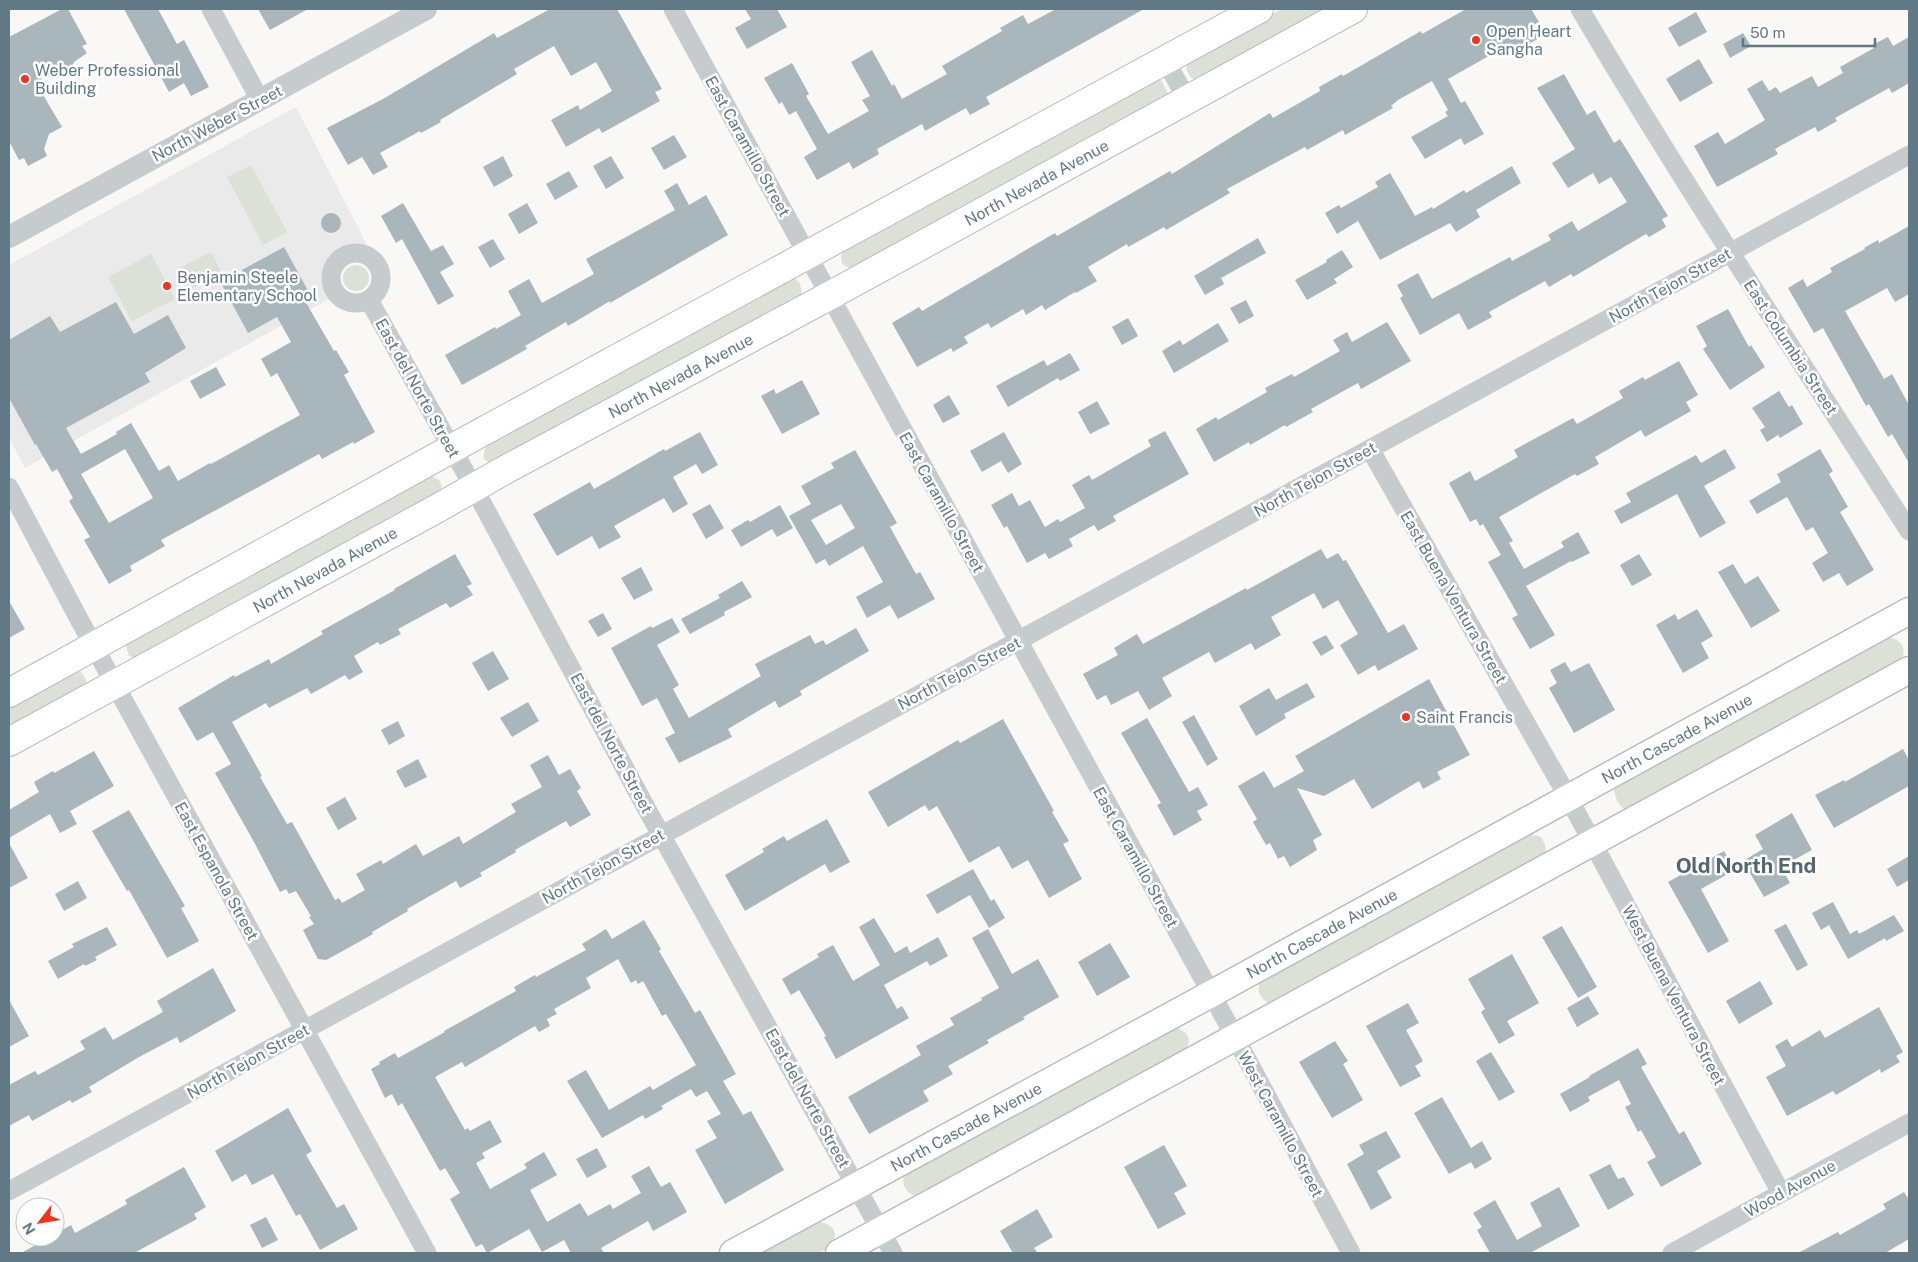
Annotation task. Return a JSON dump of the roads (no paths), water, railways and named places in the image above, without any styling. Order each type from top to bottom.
[{"type":"main road","points":[[9,693],[451,449],[1259,9]]},
{"type":"main road","name":"North Nevada Avenue","points":[[9,742],[1353,9]]},
{"type":"main road","name":"North Cascade Avenue","points":[[734,1253],[1909,611]]},
{"type":"main road","points":[[839,1253],[1909,670]]},
{"type":"street","points":[[211,9],[260,100]]},
{"type":"street","name":"North Weber Street","points":[[9,237],[426,9]]},
{"type":"street","name":"East Caramillo Street","points":[[673,9],[1211,994]]},
{"type":"street","name":"East Columbia Street","points":[[1580,9],[1625,86],[1730,253],[1909,531]]},
{"type":"street","points":[[1165,60],[1187,99]]},
{"type":"street","name":"North Tejon Street","points":[[9,1191],[1909,155]]},
{"type":"street","name":"East del Norte Street","points":[[369,300],[893,1253]]},
{"type":"street","name":"East Buena Ventura Street","points":[[1370,449],[1568,797]]},
{"type":"street","name":"East Espanola Street","points":[[9,487],[94,646],[427,1253]]},
{"type":"street","name":"West Buena Ventura Street","points":[[1568,797],[1782,1193]]},
{"type":"street","name":"West Caramillo Street","points":[[1211,994],[1351,1253]]},
{"type":"street","name":"Wood Avenue","points":[[1672,1253],[1909,1123]]},
{"type":"place","name":"Open Heart Sangha","points":[[1476,40]]},
{"type":"place","name":"Weber Professional Building","points":[[25,79]]},
{"type":"place","name":"Benjamin Steele Elementary School","points":[[167,286]]},
{"type":"place","name":"Saint Francis","points":[[1406,717]]},
{"type":"district","name":"Old North End","points":[[1746,866]]}]
